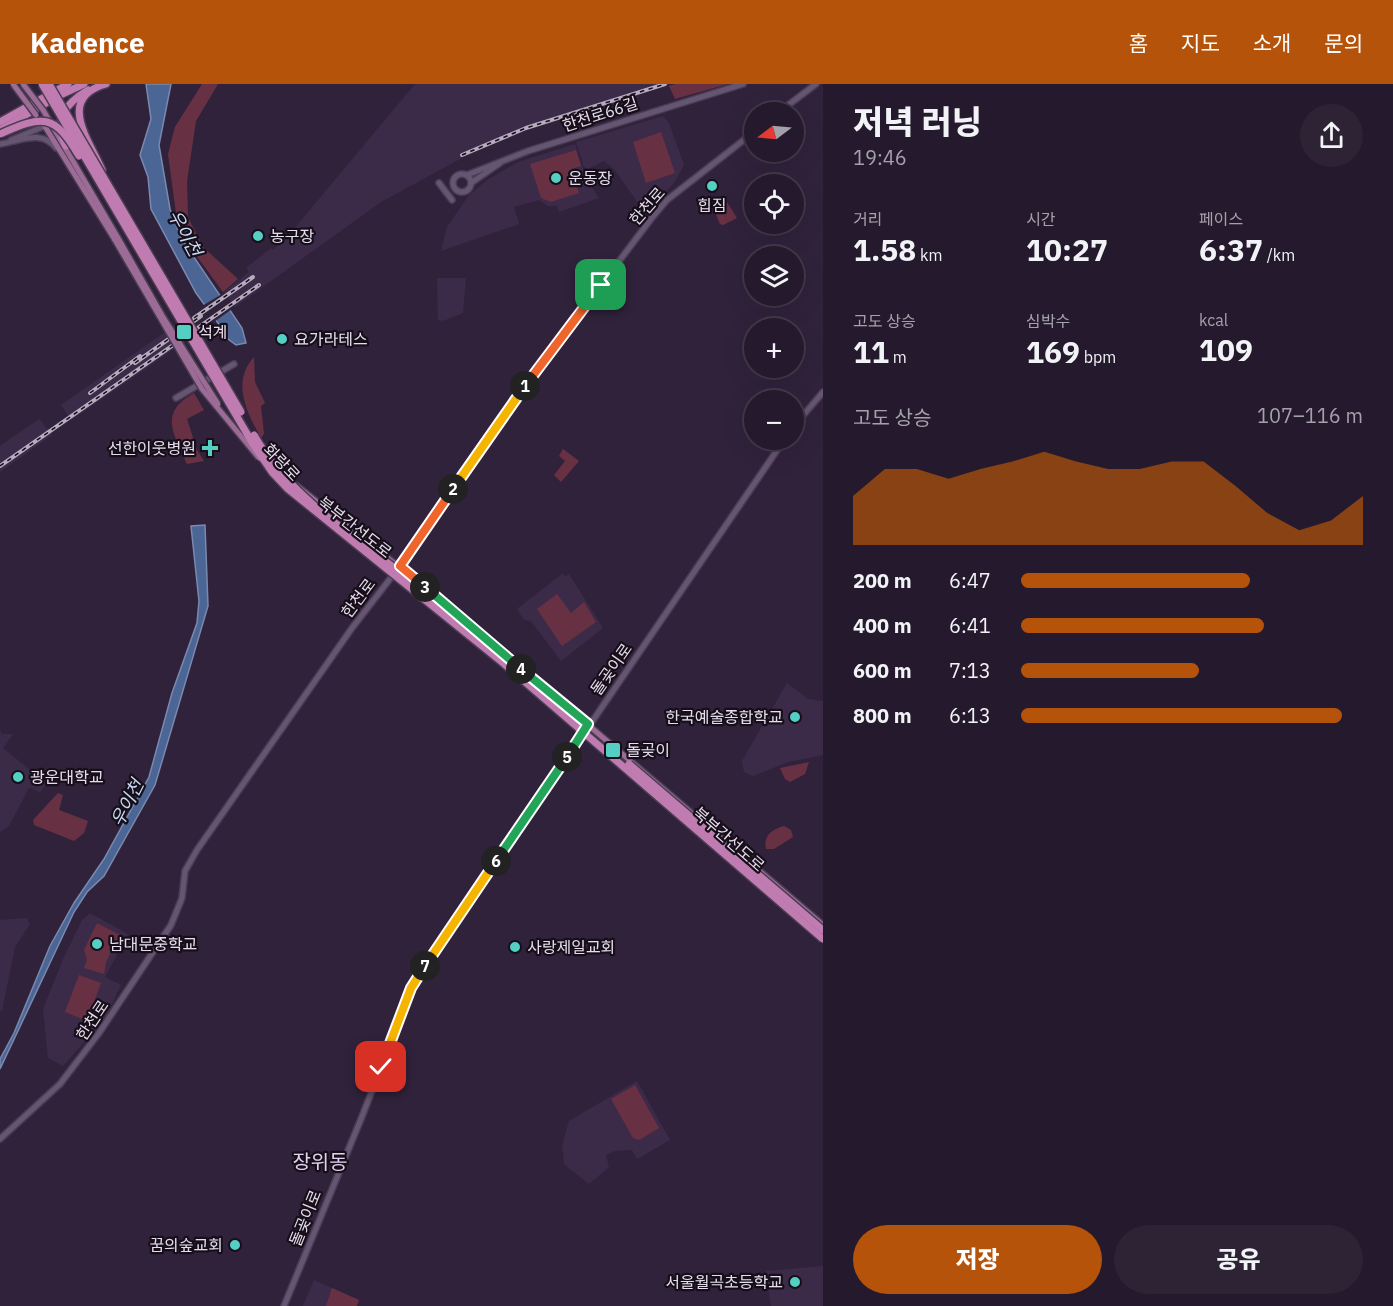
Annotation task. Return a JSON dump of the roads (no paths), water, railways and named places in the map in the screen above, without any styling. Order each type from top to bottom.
[{"type":"highway","name":"북부간선도로","points":[[42,84],[106,186],[257,442],[292,485],[463,621],[823,932]]},
{"type":"highway","name":"북부간선도로","points":[[49,84],[253,444],[272,472],[288,489],[502,662],[823,939]]},
{"type":"highway","points":[[0,122],[68,84]]},
{"type":"highway","points":[[0,132],[58,96],[84,84]]},
{"type":"highway","points":[[49,124],[63,113],[73,99],[99,84]]},
{"type":"highway","points":[[106,84],[86,95],[78,117],[106,186]]},
{"type":"highway","points":[[62,148],[63,113]]},
{"type":"highway","points":[[0,132],[32,120],[53,123],[66,135],[106,186]]},
{"type":"main road","name":"화랑로","points":[[13,84],[36,115],[49,124]]},
{"type":"main road","name":"화랑로","points":[[24,84],[43,110],[62,148],[117,239],[202,389],[260,456],[296,495],[409,583],[586,727]]},
{"type":"main road","name":"한천로66길","points":[[500,163],[528,151],[743,84]]},
{"type":"main road","points":[[806,92],[808,84]]},
{"type":"main road","points":[[792,102],[816,84]]},
{"type":"main road","points":[[0,144],[49,124]]},
{"type":"main road","points":[[0,144],[42,137],[62,148]]},
{"type":"main road","name":"한천로","points":[[0,1139],[60,1084],[81,1060],[162,939],[182,898],[185,871],[202,843],[352,628],[400,566],[514,400],[667,200],[744,140]]},
{"type":"main road","points":[[439,183],[459,174],[467,175],[500,163]]},
{"type":"main road","points":[[439,183],[453,186],[463,192],[471,183],[500,163]]},
{"type":"main road","points":[[467,175],[471,183]]},
{"type":"main road","points":[[453,186],[454,178]]},
{"type":"main road","points":[[439,183],[452,200]]},
{"type":"main road","points":[[176,398],[234,364]]},
{"type":"main road","points":[[804,414],[823,392]]},
{"type":"main road","name":"돌곶이로","points":[[284,1306],[414,983],[586,727],[777,450]]},
{"type":"main road","name":"화랑로","points":[[260,456],[400,566],[586,727],[738,852],[745,863],[823,932]]},
{"type":"main road","points":[[409,583],[413,577]]},
{"type":"main road","name":"화랑로","points":[[599,738],[733,857],[745,863],[823,925]]},
{"type":"main road","points":[[733,857],[738,857],[738,852]]},
{"type":"water","points":[[146,84],[171,84],[159,145],[170,209],[181,238],[242,328],[246,343],[236,345],[228,339],[196,293],[151,209],[148,177],[140,155],[151,119]]},
{"type":"water","points":[[205,525],[208,606],[155,785],[104,876],[87,892],[74,912],[0,1069],[0,1059],[14,1033],[50,946],[74,903],[104,859],[149,777],[172,693],[197,623],[199,601],[191,526]]},
{"type":"railway","points":[[462,155],[526,128],[665,84]]},
{"type":"railway","points":[[194,318],[253,277]]},
{"type":"railway","points":[[0,466],[259,285]]},
{"type":"railway","points":[[135,363],[201,316]]},
{"type":"railway","points":[[90,393],[140,356]]},
{"type":"place","name":"운동장","points":[[556,178]]},
{"type":"place","name":"힙짐","points":[[712,186]]},
{"type":"place","name":"농구장","points":[[258,236]]},
{"type":"place","name":"석계","points":[[184,332]]},
{"type":"place","name":"요가라테스","points":[[282,339]]},
{"type":"place","name":"선한이웃병원","points":[[210,448]]},
{"type":"place","name":"한국예술종합학교","points":[[795,717]]},
{"type":"place","name":"돌곶이","points":[[613,750]]},
{"type":"place","name":"광운대학교","points":[[18,777]]},
{"type":"place","name":"남대문중학교","points":[[97,944]]},
{"type":"place","name":"사랑제일교회","points":[[515,947]]},
{"type":"place","name":"꿈의숲교회","points":[[235,1245]]},
{"type":"place","name":"서울월곡초등학교","points":[[795,1282]]},
{"type":"district","name":"장위동","points":[[320,1161]]},
{"type":"water label","name":"우이천","points":[[185,233]]},
{"type":"water label","name":"우이천","points":[[127,803]]}]
